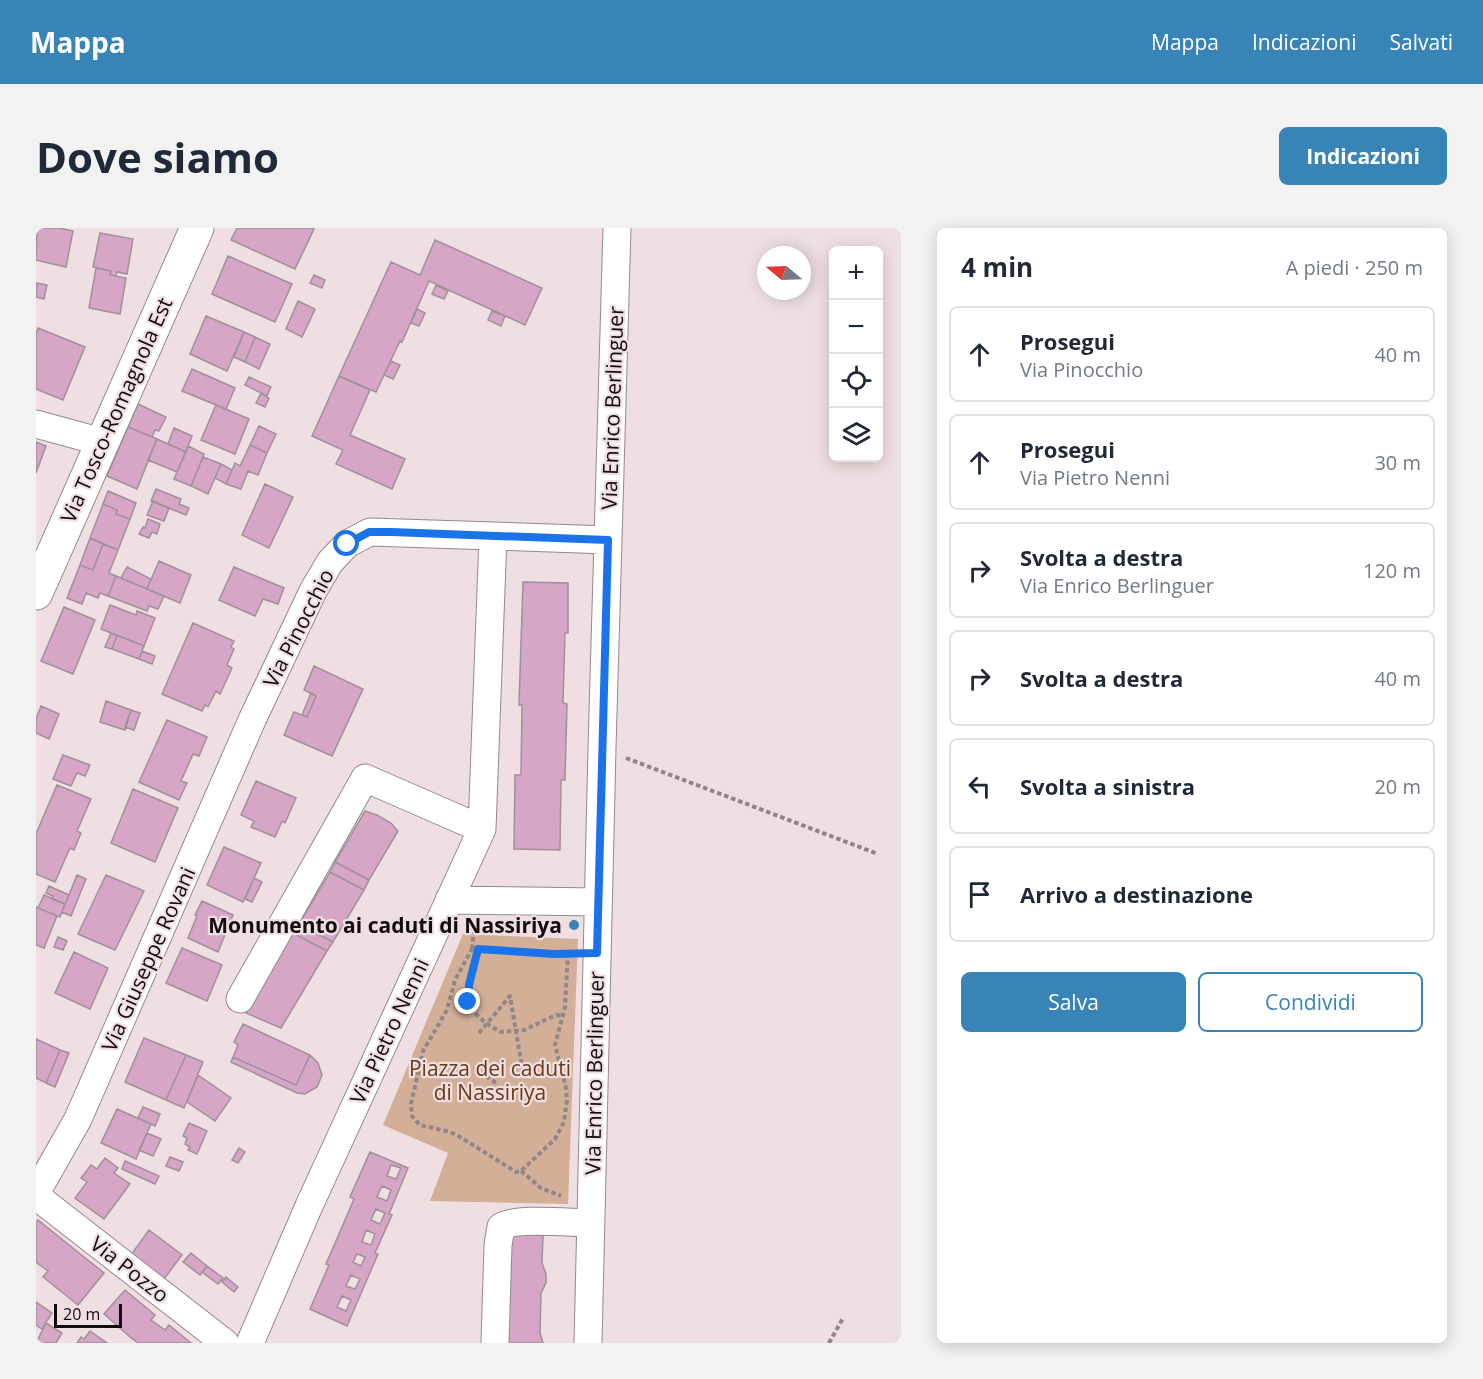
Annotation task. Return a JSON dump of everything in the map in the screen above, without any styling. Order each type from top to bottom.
[{"type":"main road","name":"Via Tosco-Romagnola Est","points":[[36,593],[192,229]]},
{"type":"street","name":"Via Enrico Berlinguer","points":[[588,1343],[617,228]]},
{"type":"street","points":[[36,424],[102,442]]},
{"type":"street","name":"Via Pinocchio","points":[[252,720],[313,591],[330,562],[347,544],[369,532],[493,536]]},
{"type":"street","points":[[493,536],[608,540]]},
{"type":"street","name":"Via Pietro Nenni","points":[[250,1343],[309,1206],[482,829],[493,536]]},
{"type":"street","name":"Via Giuseppe Rovani","points":[[36,1194],[78,1119],[252,720]]},
{"type":"street","points":[[240,999],[365,778],[482,829]]},
{"type":"street","points":[[449,900],[598,902]]},
{"type":"street","name":"Via Pozzo","points":[[36,1194],[225,1343]]},
{"type":"street","points":[[495,1343],[498,1245],[501,1227],[507,1222],[591,1211]]},
{"type":"path","points":[[602,748],[878,854]]},
{"type":"path","points":[[591,1211],[541,1188],[521,1171],[513,1171],[458,1135],[420,1125],[412,1116],[411,1104],[423,1051],[447,1010],[455,980],[472,949],[568,954],[597,953]]},
{"type":"path","points":[[478,949],[469,985],[468,1002],[473,1012],[501,1032],[534,1027],[556,1015],[564,1016]]},
{"type":"path","points":[[521,1171],[555,1139],[564,1122],[566,1088],[555,1045],[564,1016],[568,988],[568,954]]},
{"type":"path","points":[[479,1034],[486,1022],[510,996],[523,1074]]},
{"type":"path","points":[[486,1076],[496,1083]]},
{"type":"path","points":[[829,1343],[843,1318]]},
{"type":"green space","name":"Piazza dei caduti di Nassiriya","points":[[463,934],[578,939],[568,1204],[430,1201],[448,1153],[383,1125]]},
{"type":"building","points":[[37,228],[59,228],[73,231],[66,267],[36,260]]},
{"type":"building","points":[[237,228],[314,229],[295,269],[231,240]]},
{"type":"building","points":[[100,233],[133,239],[127,274],[117,272],[116,276],[110,275],[111,271],[93,267]]},
{"type":"building","points":[[435,240],[542,288],[525,325],[429,281],[402,342],[400,341],[376,392],[339,376],[391,262],[420,275]]},
{"type":"building","points":[[228,256],[292,284],[275,322],[212,294]]},
{"type":"building","points":[[96,268],[111,271],[110,275],[126,278],[120,314],[89,308]]},
{"type":"building","points":[[314,275],[325,280],[322,288],[310,283]]},
{"type":"building","points":[[37,283],[47,285],[44,299],[36,297]]},
{"type":"building","points":[[436,285],[448,291],[444,299],[432,294]]},
{"type":"building","points":[[298,301],[315,309],[302,337],[286,329]]},
{"type":"building","points":[[417,309],[425,313],[419,326],[411,323]]},
{"type":"building","points":[[492,311],[505,316],[501,326],[488,320]]},
{"type":"building","points":[[206,316],[244,332],[227,371],[190,354]]},
{"type":"building","points":[[38,328],[85,347],[63,400],[36,389],[36,334]]},
{"type":"building","points":[[244,332],[255,337],[245,362],[234,357]]},
{"type":"building","points":[[255,337],[270,344],[259,369],[245,362]]},
{"type":"building","points":[[391,361],[400,365],[393,379],[384,375]]},
{"type":"building","points":[[192,369],[235,388],[226,409],[182,391]]},
{"type":"building","points":[[339,376],[370,390],[350,435],[405,459],[392,489],[336,464],[343,450],[312,436]]},
{"type":"building","points":[[249,377],[271,387],[267,396],[245,385]]},
{"type":"building","points":[[261,393],[269,398],[265,407],[256,403]]},
{"type":"building","points":[[138,404],[166,417],[159,431],[155,430],[152,437],[128,427]]},
{"type":"building","points":[[216,405],[249,419],[235,454],[201,440]]},
{"type":"building","points":[[259,426],[276,434],[267,453],[250,445]]},
{"type":"building","points":[[128,427],[157,439],[137,489],[107,476]]},
{"type":"building","points":[[174,428],[192,436],[186,452],[168,444]]},
{"type":"building","points":[[157,439],[186,452],[177,472],[148,460]]},
{"type":"building","points":[[36,442],[46,446],[36,473]]},
{"type":"building","points":[[250,445],[267,453],[258,475],[248,471],[241,489],[226,484],[235,463],[240,466]]},
{"type":"building","points":[[188,446],[204,454],[191,486],[174,479]]},
{"type":"building","points":[[203,457],[221,464],[208,494],[191,486]]},
{"type":"building","points":[[221,464],[232,470],[226,484],[215,478]]},
{"type":"building","points":[[265,484],[293,497],[269,548],[242,535]]},
{"type":"building","points":[[156,489],[181,499],[179,504],[189,508],[186,515],[151,501]]},
{"type":"building","points":[[108,491],[136,503],[130,519],[116,514],[117,510],[103,504]]},
{"type":"building","points":[[153,501],[169,508],[164,521],[147,515]]},
{"type":"building","points":[[103,504],[117,510],[116,514],[130,519],[118,550],[90,538]]},
{"type":"building","points":[[148,519],[160,524],[157,534],[152,532],[149,538],[139,534],[143,527],[145,528]]},
{"type":"building","points":[[90,538],[103,544],[93,570],[80,565]]},
{"type":"building","points":[[103,544],[118,550],[109,573],[116,576],[108,596],[100,593],[98,598],[86,593],[82,604],[67,598],[80,565],[93,570]]},
{"type":"building","points":[[159,561],[191,575],[180,603],[147,589]]},
{"type":"building","points":[[127,567],[151,579],[147,589],[121,578]]},
{"type":"building","points":[[234,567],[284,588],[278,604],[263,599],[255,616],[219,600]]},
{"type":"building","points":[[116,576],[164,596],[158,609],[149,606],[147,611],[108,596]]},
{"type":"building","points":[[523,582],[568,583],[568,633],[565,633],[563,703],[567,704],[565,780],[561,780],[560,850],[514,849],[515,775],[521,775],[522,705],[519,703]]},
{"type":"building","points":[[110,605],[136,615],[137,611],[155,618],[144,646],[101,629]]},
{"type":"building","points":[[64,607],[95,620],[73,674],[41,661]]},
{"type":"building","points":[[193,623],[234,641],[231,647],[234,649],[227,665],[232,668],[222,690],[220,694],[216,691],[208,707],[205,705],[202,711],[162,694]]},
{"type":"building","points":[[111,633],[117,635],[112,649],[105,647]]},
{"type":"building","points":[[117,635],[144,646],[139,659],[112,649]]},
{"type":"building","points":[[142,651],[155,656],[152,664],[139,659]]},
{"type":"building","points":[[314,666],[363,689],[332,756],[284,735],[294,712],[307,717],[316,696],[304,690]]},
{"type":"building","points":[[311,693],[316,696],[307,717],[302,715]]},
{"type":"building","points":[[106,701],[131,710],[125,730],[100,722]]},
{"type":"building","points":[[41,706],[59,714],[49,739],[36,733],[36,719]]},
{"type":"building","points":[[131,710],[140,713],[134,730],[125,727]]},
{"type":"building","points":[[167,720],[207,737],[199,756],[193,754],[181,781],[187,783],[179,800],[139,782]]},
{"type":"building","points":[[63,755],[90,765],[85,776],[77,773],[71,786],[53,779]]},
{"type":"building","points":[[256,781],[296,798],[285,823],[282,821],[275,837],[251,827],[254,821],[241,815]]},
{"type":"building","points":[[57,785],[91,799],[77,831],[81,833],[74,850],[70,848],[55,882],[36,874],[36,834]]},
{"type":"building","points":[[133,789],[178,808],[155,862],[111,843]]},
{"type":"building","points":[[365,811],[391,823],[398,831],[369,880],[335,862]]},
{"type":"building","points":[[224,847],[261,863],[243,902],[207,885]]},
{"type":"building","points":[[335,862],[369,880],[364,890],[330,872]]},
{"type":"building","points":[[330,872],[364,890],[333,942],[299,924]]},
{"type":"building","points":[[77,875],[86,879],[71,916],[62,912]]},
{"type":"building","points":[[106,875],[144,891],[115,950],[78,934]]},
{"type":"building","points":[[254,878],[262,882],[252,902],[245,899]]},
{"type":"building","points":[[49,886],[69,895],[65,904],[52,899],[53,896],[46,893]]},
{"type":"building","points":[[44,895],[65,904],[60,917],[38,908]]},
{"type":"building","points":[[202,901],[233,915],[218,952],[188,938]]},
{"type":"building","points":[[36,907],[57,916],[44,948],[36,945]]},
{"type":"building","points":[[299,924],[333,942],[327,951],[293,933]]},
{"type":"building","points":[[293,933],[327,951],[281,1028],[246,1013]]},
{"type":"building","points":[[58,937],[67,941],[63,950],[54,947]]},
{"type":"building","points":[[182,948],[222,965],[207,1001],[166,983]]},
{"type":"building","points":[[74,952],[108,968],[90,1009],[55,993]]},
{"type":"building","points":[[243,1024],[310,1055],[296,1085],[233,1057],[238,1045],[234,1042]]},
{"type":"building","points":[[144,1038],[186,1055],[166,1100],[125,1082]]},
{"type":"building","points":[[36,1039],[60,1050],[46,1083],[36,1078]]},
{"type":"building","points":[[60,1050],[69,1053],[55,1087],[46,1083]]},
{"type":"building","points":[[186,1055],[203,1062],[184,1108],[166,1100]]},
{"type":"building","points":[[310,1055],[318,1063],[322,1075],[317,1087],[305,1094],[297,1093],[231,1062],[233,1057],[296,1085]]},
{"type":"building","points":[[198,1075],[231,1098],[215,1121],[187,1102]]},
{"type":"building","points":[[143,1107],[160,1114],[155,1126],[138,1118]]},
{"type":"building","points":[[117,1109],[151,1124],[136,1159],[101,1143]]},
{"type":"building","points":[[189,1123],[207,1131],[197,1154],[188,1150],[190,1147],[185,1144],[187,1138],[183,1136]]},
{"type":"building","points":[[147,1133],[161,1139],[153,1156],[139,1150]]},
{"type":"building","points":[[239,1148],[245,1152],[238,1163],[232,1160]]},
{"type":"building","points":[[370,1152],[408,1168],[389,1214],[392,1215],[375,1253],[378,1254],[347,1326],[310,1309],[329,1265],[326,1264],[354,1199],[350,1197]],"holes":[[[391,1165],[401,1168],[396,1179],[387,1176]],[[382,1186],[391,1190],[387,1201],[377,1197]],[[376,1209],[385,1213],[380,1224],[371,1220]],[[366,1230],[375,1234],[371,1245],[362,1242]],[[357,1254],[365,1257],[361,1266],[353,1262]],[[351,1275],[360,1279],[355,1289],[346,1286]],[[342,1296],[351,1300],[346,1311],[337,1307]]]},
{"type":"building","points":[[170,1157],[183,1162],[179,1171],[166,1166]]},
{"type":"building","points":[[105,1158],[118,1168],[114,1173],[130,1184],[104,1219],[75,1198],[87,1182],[81,1178],[91,1165],[97,1169]]},
{"type":"building","points":[[125,1161],[159,1176],[155,1184],[122,1169]]},
{"type":"building","points":[[38,1220],[104,1273],[78,1305],[43,1277],[48,1271],[36,1262],[36,1222]]},
{"type":"building","points":[[149,1230],[182,1255],[161,1283],[128,1259]]},
{"type":"building","points":[[510,1233],[543,1235],[542,1263],[546,1283],[541,1293],[540,1333],[543,1343],[502,1343]]},
{"type":"building","points":[[191,1253],[207,1266],[200,1275],[183,1262]]},
{"type":"building","points":[[207,1266],[223,1278],[218,1284],[202,1272]]},
{"type":"building","points":[[226,1277],[238,1287],[234,1292],[222,1282]]},
{"type":"building","points":[[125,1290],[155,1315],[151,1320],[165,1330],[169,1325],[191,1343],[138,1343],[130,1337],[104,1314]]},
{"type":"building","points":[[36,1302],[52,1313],[42,1329],[36,1325]]},
{"type":"building","points":[[46,1323],[62,1333],[56,1343],[36,1343]]},
{"type":"building","points":[[90,1331],[107,1343],[77,1343],[81,1337],[84,1339]]},
{"type":"place","name":"Monumento ai caduti di Nassiriya","points":[[574,925]]},
{"type":"route","points":[[347,544],[369,532],[608,540],[597,953],[554,954],[478,949],[469,985],[468,1002]]}]
